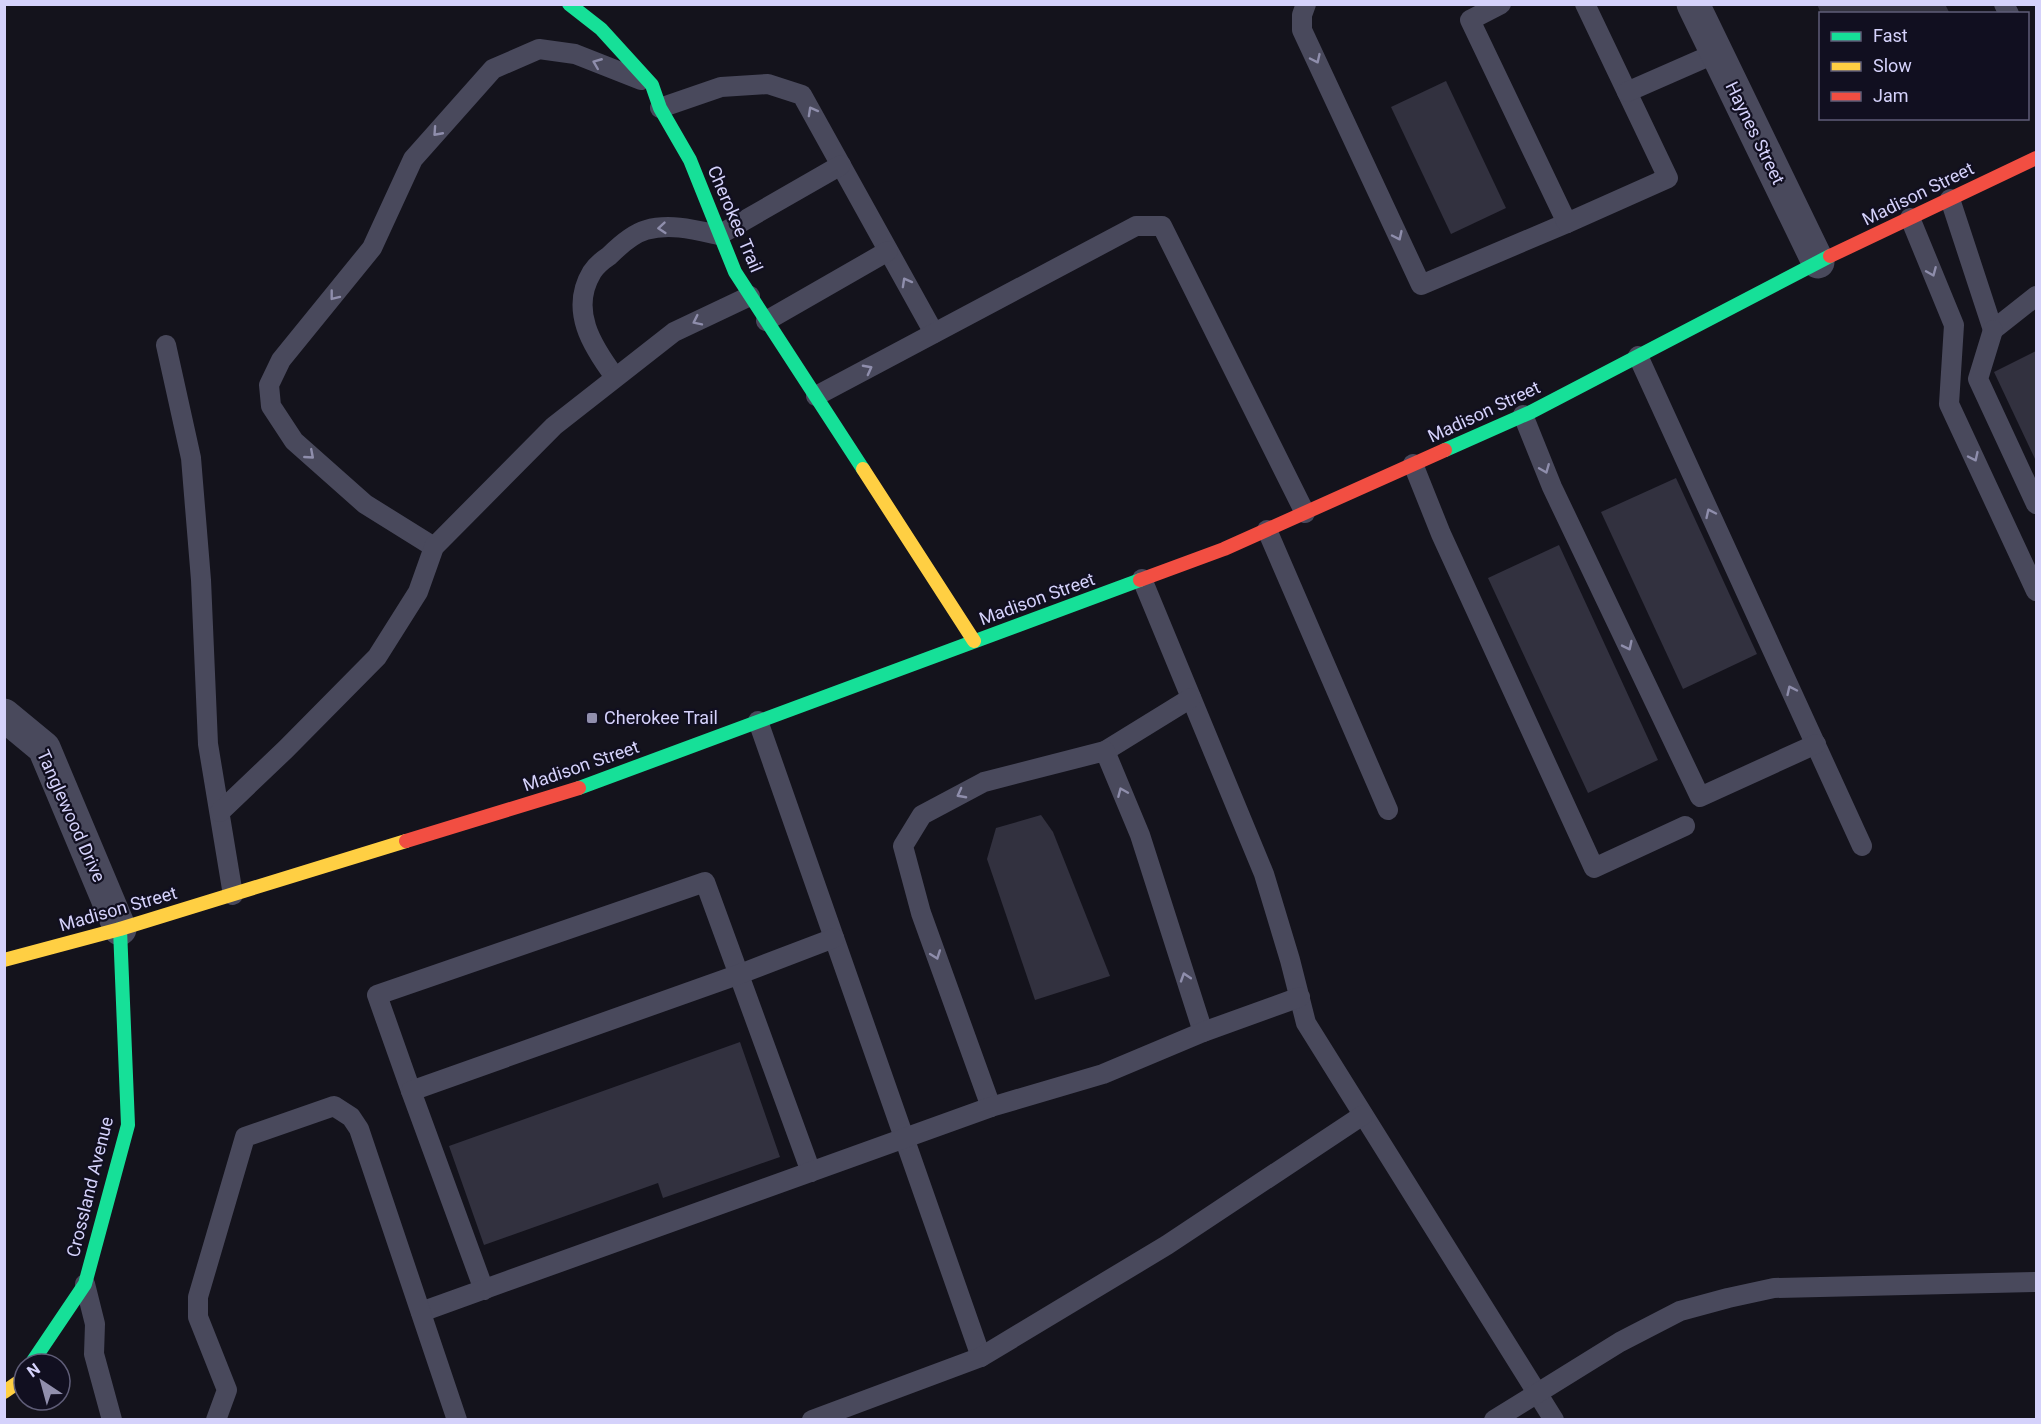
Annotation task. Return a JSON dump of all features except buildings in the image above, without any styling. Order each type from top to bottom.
[{"type":"main road","name":"Cherokee Trail","points":[[569,4],[601,29],[652,85],[660,108],[690,160],[735,272],[974,641]]},
{"type":"main road","name":"Madison Street","points":[[4,960],[120,929],[570,791],[1224,549],[1523,415],[1818,262],[2037,158]]},
{"type":"main road","name":"Crossland Avenue","points":[[39,1352],[85,1284],[128,1125],[120,929]]},
{"type":"street","name":"Haynes Street","points":[[1693,4],[1818,262]]},
{"type":"street","name":"Tanglewood Drive","points":[[4,715],[44,748],[120,929]]},
{"type":"lane","points":[[1306,4],[1302,15],[1302,30],[1421,285],[1668,178],[1585,4]]},
{"type":"lane","points":[[1501,4],[1470,20],[1567,223]]},
{"type":"lane","points":[[434,547],[365,504],[294,441],[271,406],[269,385],[281,360],[372,248],[413,159],[493,69],[539,49],[575,54],[652,85]]},
{"type":"lane","points":[[1627,93],[1716,53]]},
{"type":"lane","points":[[660,108],[721,87],[768,84],[802,95],[934,333]]},
{"type":"lane","points":[[615,377],[594,349],[584,321],[584,292],[593,271],[621,244],[646,230],[679,227],[719,235],[841,165]]},
{"type":"lane","points":[[1950,199],[1993,330],[1978,379],[2037,504]]},
{"type":"lane","points":[[1910,218],[1954,325],[1949,404],[2037,591]]},
{"type":"lane","points":[[816,396],[1136,226],[1162,226],[1305,513]]},
{"type":"lane","points":[[766,321],[888,251]]},
{"type":"lane","points":[[220,812],[377,657],[418,592],[434,547],[554,426],[674,332],[750,296]]},
{"type":"lane","points":[[1993,330],[2037,297]]},
{"type":"lane","points":[[166,345],[191,458],[201,580],[208,744],[233,895]]},
{"type":"lane","points":[[1638,356],[1862,846]]},
{"type":"lane","points":[[1523,415],[1552,487],[1700,797],[1816,744]]},
{"type":"lane","points":[[1413,464],[1442,534],[1594,868],[1685,826]]},
{"type":"lane","points":[[1267,530],[1388,810]]},
{"type":"lane","points":[[1142,579],[1264,874],[1306,1023],[1554,1419]]},
{"type":"lane","points":[[992,1107],[921,913],[903,846],[922,815],[984,782],[1105,751],[1191,698]]},
{"type":"lane","points":[[758,721],[981,1357]]},
{"type":"lane","points":[[1105,751],[1140,835],[1203,1032]]},
{"type":"lane","points":[[484,1290],[377,995],[705,882],[811,1172]]},
{"type":"lane","points":[[411,1091],[740,974],[834,938]]},
{"type":"lane","points":[[421,1312],[992,1107],[1103,1074],[1203,1032],[1300,997]]},
{"type":"lane","points":[[216,1419],[227,1390],[198,1317],[198,1297],[245,1137],[334,1106],[351,1117],[359,1129],[458,1419]]},
{"type":"lane","points":[[812,1419],[981,1357],[1167,1245],[1363,1115]]},
{"type":"lane","points":[[1494,1419],[1620,1342],[1680,1311],[1728,1298],[1774,1288],[2037,1282]]},
{"type":"lane","points":[[85,1284],[95,1324],[94,1354],[112,1419]]},
{"type":"traffic: fast","points":[[569,4],[601,29],[652,85],[660,108],[690,160],[735,272],[863,469]]},
{"type":"traffic: fast","points":[[1445,450],[1531,412],[1830,256]]},
{"type":"traffic: fast","points":[[579,788],[1140,580]]},
{"type":"traffic: fast","points":[[39,1352],[85,1284],[128,1125],[120,929]]},
{"type":"traffic: slow","points":[[863,469],[974,641]]},
{"type":"traffic: slow","points":[[4,960],[120,929],[406,841]]},
{"type":"traffic: slow","points":[[4,1392],[12,1386]]},
{"type":"traffic: jam","points":[[1830,256],[2036,158]]},
{"type":"traffic: jam","points":[[1140,580],[1224,549],[1445,450]]},
{"type":"traffic: jam","points":[[406,841],[579,788]]},
{"type":"place","name":"Cherokee Trail","points":[[592,718]]}]
